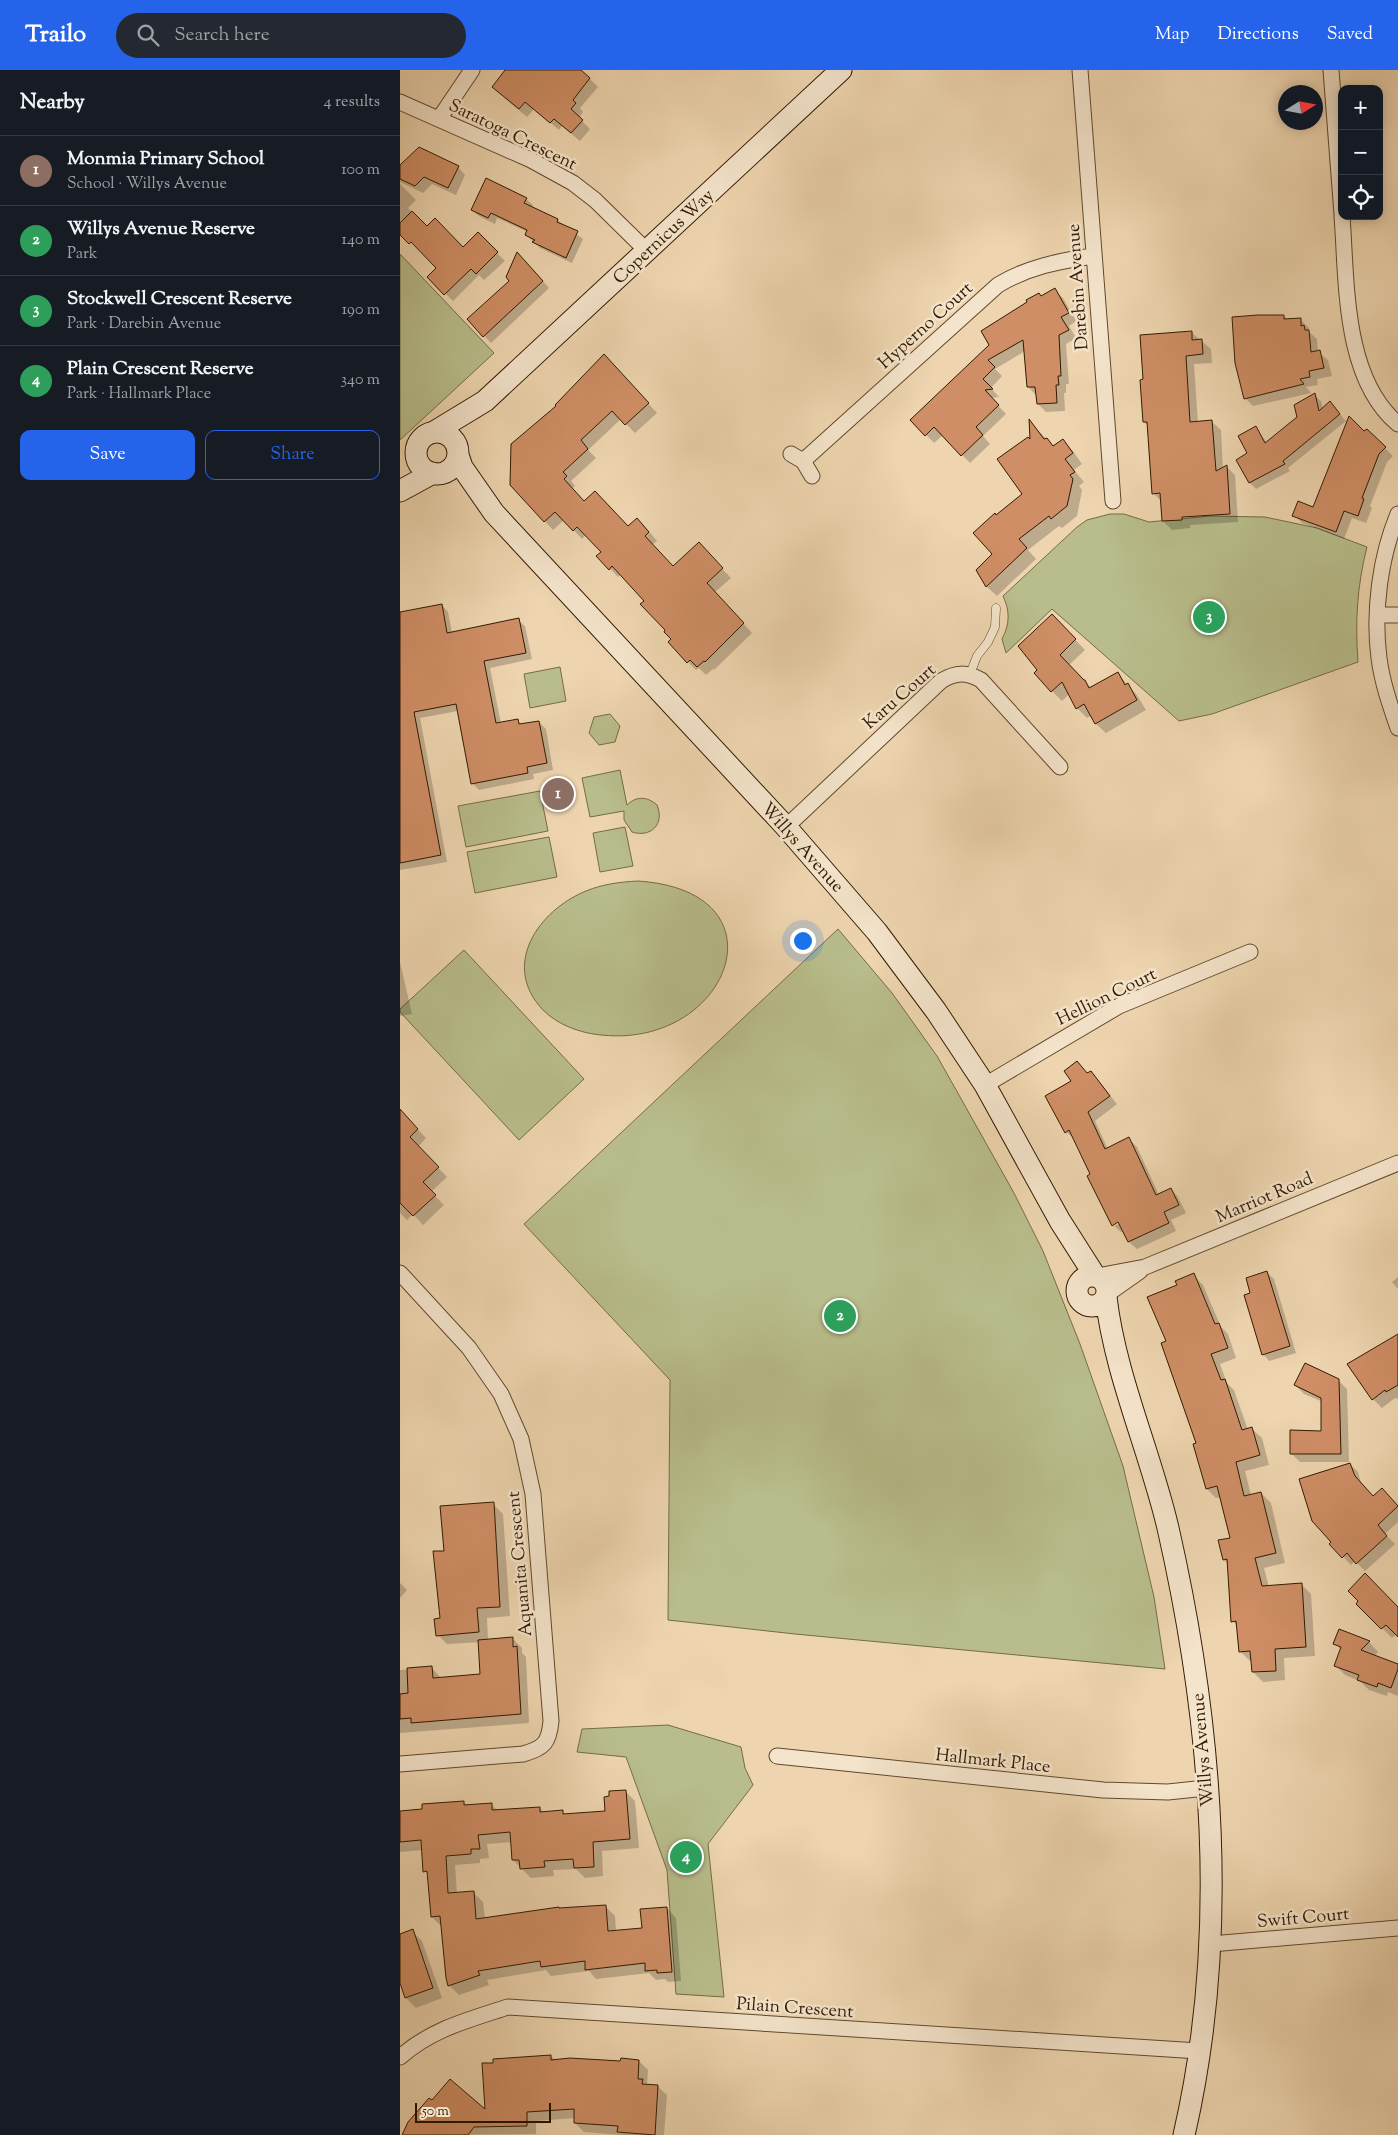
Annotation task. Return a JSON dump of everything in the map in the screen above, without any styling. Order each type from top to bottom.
[{"type":"street","points":[[439,119],[472,70]]},
{"type":"street","name":"Copernicus Way","points":[[434,432],[485,401],[841,70]]},
{"type":"street","name":"Darebin Avenue","points":[[1080,70],[1112,502]]},
{"type":"street","points":[[1331,70],[1339,175]]},
{"type":"street","name":"Saratoga Crescent","points":[[400,102],[531,160],[574,183],[595,200],[647,251]]},
{"type":"street","points":[[1342,220],[1350,323],[1356,355],[1370,387],[1390,417],[1398,424]]},
{"type":"street","name":"Hyperno Court","points":[[812,476],[798,457],[998,285],[1014,276],[1044,265],[1094,256]]},
{"type":"street","name":"Copernicus Way","points":[[457,451],[462,434],[485,401]]},
{"type":"street","points":[[400,491],[435,474],[442,473],[453,466],[457,451],[455,442],[446,434],[434,432],[428,434],[418,444],[417,457],[422,468],[435,474]]},
{"type":"street","name":"Willys Avenue","points":[[457,451],[462,467],[494,513],[786,826],[877,932],[936,1010],[985,1085],[1060,1221],[1101,1286],[1121,1372],[1155,1479],[1179,1580],[1197,1689],[1206,1788],[1211,1877],[1211,1944],[1208,1989],[1200,2051],[1184,2135]]},
{"type":"street","points":[[400,480],[417,457]]},
{"type":"street","name":"Willys Avenue","points":[[435,474],[462,489],[494,513]]},
{"type":"street","points":[[1398,514],[1387,546],[1378,615],[1379,657],[1384,684],[1398,728]]},
{"type":"street","points":[[1378,615],[1398,615]]},
{"type":"street","name":"Karu Court","points":[[786,826],[941,681],[957,674],[970,674]]},
{"type":"street","points":[[970,674],[981,680],[988,687],[1060,767]]},
{"type":"street","name":"Hellion Court","points":[[985,1085],[1078,1028],[1119,1006],[1250,952]]},
{"type":"street","name":"Marriot Road","points":[[1101,1286],[1391,1164],[1398,1163]]},
{"type":"street","name":"Willys Avenue","points":[[1060,1221],[1074,1266],[1081,1297],[1096,1319],[1121,1372]]},
{"type":"street","name":"Aquanita Crescent","points":[[400,1273],[470,1348],[501,1394],[521,1439],[533,1494],[551,1721],[550,1734],[546,1743],[538,1750],[523,1754],[400,1764]]},
{"type":"street","points":[[1081,1297],[1081,1280],[1090,1275],[1101,1286]]},
{"type":"street","name":"Hallmark Place","points":[[777,1756],[1103,1790],[1168,1792],[1206,1788]]},
{"type":"street","name":"Swift Court","points":[[1211,1944],[1398,1928]]},
{"type":"street","name":"Pilain Crescent","points":[[400,2057],[417,2042],[451,2025],[508,2007],[1200,2051]]},
{"type":"lane","points":[[970,674],[977,656],[988,642],[995,627],[996,608]]},
{"type":"green space","points":[[400,254],[494,353],[400,440]]},
{"type":"green space","points":[[1110,514],[1124,514],[1149,522],[1210,516],[1265,517],[1317,528],[1367,547],[1358,604],[1358,662],[1212,714],[1179,721],[1052,609],[1006,653],[1002,639],[1007,628],[1008,612],[1003,596],[1077,527],[1087,520]]},
{"type":"green space","points":[[560,667],[566,701],[530,708],[524,674]]},
{"type":"green space","points":[[610,714],[620,726],[615,742],[599,745],[589,733],[594,717]]},
{"type":"green space","points":[[620,770],[627,805],[634,800],[642,798],[657,805],[659,812],[658,823],[650,831],[645,833],[632,832],[624,820],[624,811],[590,817],[582,778]]},
{"type":"green space","points":[[540,791],[548,831],[466,847],[458,806]]},
{"type":"green space","points":[[625,827],[633,866],[600,872],[593,833]]},
{"type":"green space","points":[[549,837],[557,877],[475,893],[467,852]]},
{"type":"green space","points":[[638,881],[685,891],[714,911],[727,938],[724,967],[709,995],[682,1018],[646,1033],[601,1035],[577,1030],[562,1024],[543,1010],[531,993],[525,975],[525,958],[531,941],[540,925],[553,911],[569,900],[599,887]]},
{"type":"green space","points":[[838,929],[892,993],[937,1056],[1014,1193],[1043,1251],[1080,1344],[1123,1466],[1154,1597],[1165,1669],[668,1620],[670,1380],[524,1224]]},
{"type":"green space","points":[[464,950],[584,1079],[519,1140],[400,1012],[400,1009]]},
{"type":"green space","points":[[668,1725],[741,1747],[745,1768],[753,1785],[708,1844],[724,1997],[676,1994],[667,1870],[626,1757],[577,1752],[582,1729]]},
{"type":"building","points":[[505,70],[581,70],[590,78],[573,100],[576,103],[571,109],[583,120],[571,133],[554,119],[550,123],[525,102],[519,109],[492,87]]},
{"type":"building","points":[[419,147],[459,166],[448,188],[424,177],[415,186],[400,179],[400,165]]},
{"type":"building","points":[[486,178],[527,198],[524,203],[558,219],[557,222],[578,231],[566,258],[532,242],[535,240],[525,235],[527,230],[491,213],[488,218],[471,210]]},
{"type":"building","points":[[412,211],[427,226],[435,218],[463,247],[478,232],[498,252],[476,274],[471,269],[444,295],[427,277],[436,268],[411,242],[409,244],[400,235],[400,223]]},
{"type":"building","points":[[517,252],[543,281],[483,337],[467,319],[509,281],[506,277]]},
{"type":"building","points":[[1055,288],[1069,313],[1061,317],[1069,330],[1059,335],[1061,376],[1058,376],[1059,385],[1056,385],[1057,403],[1037,404],[1035,387],[1027,387],[1023,340],[988,360],[995,367],[983,379],[993,389],[985,390],[999,405],[976,427],[983,435],[961,456],[934,427],[925,436],[910,420],[989,345],[981,331],[1027,302],[1026,300],[1039,293],[1041,296]]},
{"type":"building","points":[[1284,315],[1284,319],[1301,318],[1301,326],[1304,325],[1305,330],[1309,330],[1311,352],[1320,350],[1324,368],[1309,371],[1310,377],[1300,379],[1304,384],[1244,399],[1235,363],[1232,317]]},
{"type":"building","points":[[1192,331],[1192,340],[1202,339],[1203,354],[1186,356],[1190,422],[1212,420],[1216,471],[1227,465],[1230,514],[1182,517],[1182,520],[1162,521],[1160,493],[1152,494],[1147,422],[1143,422],[1140,380],[1143,379],[1140,335]]},
{"type":"building","points":[[604,354],[649,403],[625,425],[612,411],[581,440],[588,449],[563,472],[567,476],[564,479],[584,501],[595,491],[628,526],[637,518],[649,532],[645,536],[673,566],[699,542],[723,568],[707,583],[744,623],[705,662],[697,667],[690,660],[687,663],[668,642],[671,639],[664,632],[665,630],[640,604],[644,601],[612,566],[609,570],[596,556],[601,552],[577,527],[573,531],[555,512],[544,522],[510,485],[511,444],[556,406]]},
{"type":"building","points":[[1315,393],[1319,411],[1330,401],[1340,414],[1283,461],[1285,464],[1249,483],[1236,460],[1247,453],[1238,436],[1256,426],[1265,443],[1297,417],[1294,405]]},
{"type":"building","points":[[1349,416],[1364,431],[1367,429],[1386,447],[1379,454],[1362,498],[1364,499],[1358,516],[1344,511],[1336,532],[1292,516],[1298,501],[1313,507]]},
{"type":"building","points":[[1029,419],[1044,439],[1047,438],[1053,446],[1063,439],[1073,453],[1065,459],[1075,472],[1070,475],[1073,479],[1067,506],[1051,519],[1049,516],[1019,539],[1027,548],[986,587],[976,570],[992,554],[973,533],[995,513],[996,515],[1022,494],[997,459],[1028,437],[1030,439]]},
{"type":"building","points":[[442,604],[447,633],[519,618],[526,653],[484,661],[496,723],[518,719],[519,724],[539,721],[547,763],[527,767],[528,773],[471,784],[456,704],[414,712],[441,855],[400,863],[400,612]]},
{"type":"building","points":[[1052,614],[1076,639],[1060,655],[1085,680],[1089,688],[1118,672],[1125,685],[1128,683],[1137,700],[1095,724],[1084,704],[1076,709],[1062,682],[1051,692],[1034,673],[1037,670],[1018,646]]},
{"type":"building","points":[[1077,1061],[1087,1073],[1091,1071],[1110,1096],[1088,1112],[1105,1149],[1129,1137],[1156,1195],[1171,1188],[1179,1205],[1164,1212],[1169,1223],[1128,1242],[1118,1222],[1112,1226],[1087,1176],[1090,1174],[1069,1130],[1065,1133],[1045,1096],[1071,1081],[1064,1071]]},
{"type":"building","points":[[400,1109],[418,1129],[410,1137],[439,1167],[423,1182],[436,1195],[413,1216],[400,1203]]},
{"type":"building","points":[[1267,1271],[1290,1346],[1262,1355],[1244,1295],[1250,1293],[1246,1278]]},
{"type":"building","points":[[1194,1273],[1215,1324],[1219,1323],[1228,1348],[1211,1354],[1221,1380],[1225,1379],[1242,1430],[1252,1427],[1260,1455],[1236,1462],[1244,1496],[1261,1492],[1276,1553],[1255,1558],[1262,1586],[1302,1583],[1306,1647],[1275,1649],[1276,1671],[1252,1672],[1250,1651],[1239,1652],[1236,1621],[1231,1622],[1227,1559],[1223,1560],[1218,1540],[1230,1538],[1217,1486],[1206,1489],[1193,1444],[1196,1443],[1161,1343],[1166,1341],[1147,1297],[1177,1285],[1175,1281]]},
{"type":"building","points":[[1398,1334],[1398,1385],[1386,1392],[1385,1390],[1372,1400],[1347,1364]]},
{"type":"building","points":[[1305,1363],[1339,1379],[1341,1454],[1290,1454],[1290,1430],[1321,1431],[1321,1398],[1294,1385]]},
{"type":"building","points":[[1350,1463],[1355,1476],[1373,1496],[1382,1488],[1398,1506],[1378,1525],[1387,1536],[1356,1564],[1347,1553],[1342,1558],[1329,1544],[1331,1542],[1312,1521],[1299,1479]]},
{"type":"building","points":[[494,1502],[500,1607],[477,1608],[479,1632],[436,1636],[434,1619],[440,1618],[433,1551],[444,1551],[440,1506]]},
{"type":"building","points":[[1365,1573],[1398,1607],[1398,1637],[1386,1625],[1381,1629],[1356,1604],[1358,1601],[1348,1591]]},
{"type":"building","points":[[1339,1629],[1370,1641],[1361,1650],[1398,1664],[1391,1688],[1378,1683],[1377,1687],[1357,1680],[1359,1675],[1334,1666],[1341,1647],[1333,1644]]},
{"type":"building","points":[[513,1637],[513,1647],[517,1646],[521,1714],[411,1723],[411,1718],[400,1719],[400,1694],[408,1693],[407,1668],[432,1666],[433,1678],[480,1674],[478,1640]]},
{"type":"building","points":[[626,1790],[630,1839],[593,1842],[594,1867],[574,1868],[573,1859],[544,1861],[545,1867],[520,1869],[519,1860],[512,1860],[510,1832],[478,1835],[480,1849],[471,1849],[471,1854],[446,1856],[448,1893],[474,1891],[476,1919],[559,1907],[606,1905],[608,1931],[642,1928],[640,1909],[667,1907],[672,1972],[657,1973],[657,1970],[645,1971],[645,1963],[585,1970],[585,1961],[541,1967],[540,1961],[478,1971],[480,1975],[448,1986],[440,1916],[431,1917],[427,1871],[423,1872],[421,1840],[400,1842],[400,1811],[422,1809],[422,1804],[464,1801],[464,1805],[492,1803],[492,1810],[540,1807],[540,1812],[563,1810],[563,1814],[605,1811],[604,1797],[609,1796],[609,1791]]},
{"type":"building","points":[[413,1929],[433,1988],[405,1998],[400,1983],[400,1934]]},
{"type":"building","points":[[551,2055],[551,2060],[570,2058],[620,2061],[621,2058],[639,2060],[638,2079],[643,2079],[642,2084],[658,2085],[655,2135],[617,2132],[618,2126],[574,2123],[574,2109],[527,2112],[527,2126],[474,2127],[468,2135],[402,2135],[408,2122],[429,2098],[432,2100],[450,2079],[485,2109],[482,2063],[493,2063],[493,2059]]},
{"type":"place","name":"Stockwell Crescent Reserve","points":[[1209,617]]},
{"type":"place","name":"Monmia Primary School","points":[[558,794]]},
{"type":"place","name":"Willys Avenue Reserve","points":[[840,1316]]},
{"type":"place","name":"Plain Crescent Reserve","points":[[686,1857]]}]
